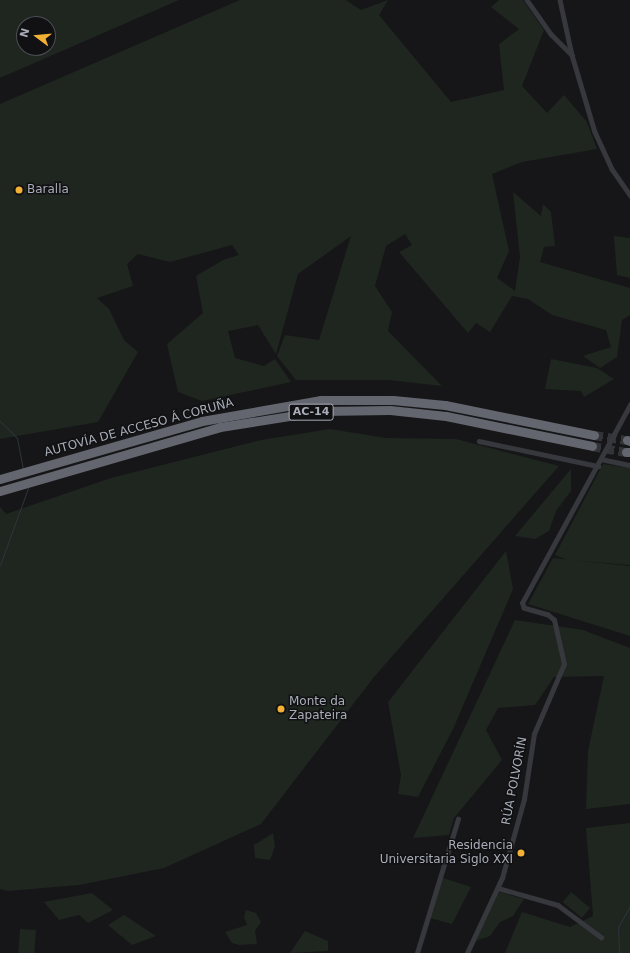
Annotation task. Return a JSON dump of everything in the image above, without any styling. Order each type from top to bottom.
[{"type":"highway","name":"AUTOVÍA DE ACCESO Á CORUÑA","points":[[0,479],[202,421],[320,400],[393,400],[445,405],[594,435]]},
{"type":"highway","name":"AUTOVÍA DE ACCESO Á CORUÑA","points":[[0,490],[220,427],[321,411],[390,410],[446,416],[592,446]]},
{"type":"street","points":[[527,0],[551,34],[572,55]]},
{"type":"street","points":[[560,0],[572,55],[595,132],[612,169],[630,195]]},
{"type":"street","points":[[600,462],[630,405]]},
{"type":"street","points":[[479,441],[600,462],[630,464]]},
{"type":"street","name":"RÚA POLVORÍN","points":[[467,953],[498,888],[524,799],[533,738],[565,658],[551,616],[524,608],[522,603],[600,462]]},
{"type":"street","points":[[417,953],[458,819]]},
{"type":"street","points":[[498,888],[558,905],[601,937]]},
{"type":"shaded area","points":[[0,0],[179,0],[56,54],[56,16],[16,16],[16,56],[50,56],[0,78]]},
{"type":"shaded area","points":[[240,0],[346,0],[361,10],[388,0],[379,15],[451,102],[504,90],[499,44],[519,29],[491,7],[499,0],[523,0],[544,30],[522,86],[547,113],[564,95],[587,122],[597,149],[522,162],[492,174],[509,251],[497,278],[515,291],[520,257],[513,192],[541,216],[543,204],[551,212],[555,246],[544,247],[540,262],[630,288],[630,315],[622,320],[617,357],[600,368],[583,356],[611,347],[606,330],[552,315],[528,299],[512,296],[490,332],[476,323],[468,333],[399,252],[412,245],[405,234],[386,246],[375,286],[392,312],[388,331],[442,386],[389,380],[296,380],[277,356],[285,335],[319,340],[351,236],[298,274],[276,354],[258,325],[228,331],[235,358],[264,366],[275,359],[291,382],[202,401],[178,392],[167,344],[203,313],[196,276],[223,260],[239,255],[232,245],[170,262],[138,254],[127,264],[133,286],[97,298],[109,309],[124,340],[138,352],[98,422],[0,439],[0,104]]},
{"type":"shaded area","points":[[614,236],[630,238],[630,278],[617,275]]},
{"type":"shaded area","points":[[551,359],[597,368],[614,379],[584,397],[581,391],[545,389]]},
{"type":"shaded area","points":[[330,429],[386,438],[456,439],[559,466],[374,677],[261,824],[164,868],[79,885],[8,891],[0,889],[0,507],[6,514],[111,478],[261,440]]},
{"type":"shaded area","points":[[603,464],[630,468],[630,565],[567,560],[555,555]]},
{"type":"shaded area","points":[[571,469],[571,491],[556,511],[549,531],[535,539],[515,536]]},
{"type":"shaded area","points":[[506,551],[513,589],[453,729],[418,797],[398,794],[401,775],[388,702]]},
{"type":"shaded area","points":[[553,558],[630,566],[630,636],[528,604]]},
{"type":"shaded area","points":[[515,620],[583,630],[630,648],[630,804],[586,809],[588,751],[604,676],[554,677],[535,705],[498,708],[486,730],[502,760],[454,818],[449,835],[413,838]]},
{"type":"shaded area","points":[[630,823],[630,953],[505,953],[522,912],[570,927],[593,916],[586,828]]},
{"type":"shaded area","points":[[273,833],[275,846],[270,860],[255,858],[254,845]]},
{"type":"shaded area","points":[[443,878],[471,887],[452,924],[430,918]]},
{"type":"shaded area","points":[[499,892],[524,899],[513,916],[500,922],[490,936],[475,941]]},
{"type":"shaded area","points":[[571,892],[590,908],[582,918],[563,902]]},
{"type":"shaded area","points":[[92,893],[113,910],[88,923],[79,915],[59,920],[44,902]]},
{"type":"shaded area","points":[[246,910],[256,913],[261,922],[255,931],[257,944],[239,945],[232,943],[225,932],[247,925],[244,917]]},
{"type":"shaded area","points":[[124,915],[156,936],[132,945],[108,925]]},
{"type":"shaded area","points":[[20,929],[36,930],[34,953],[18,953]]},
{"type":"shaded area","points":[[305,931],[328,941],[328,951],[290,953]]},
{"type":"waterway","points":[[0,421],[17,438],[23,469]]},
{"type":"waterway","points":[[0,565],[28,488]]},
{"type":"waterway","points":[[619,953],[618,927],[630,906]]},
{"type":"tunnel","points":[[594,435],[627,440]]},
{"type":"tunnel","points":[[592,446],[626,452]]},
{"type":"place","name":"Baralla","points":[[19,190]]},
{"type":"place","name":"Monte da Zapateira","points":[[281,709]]},
{"type":"place","name":"Residencia Universitaria Siglo XXI","points":[[521,853]]}]
